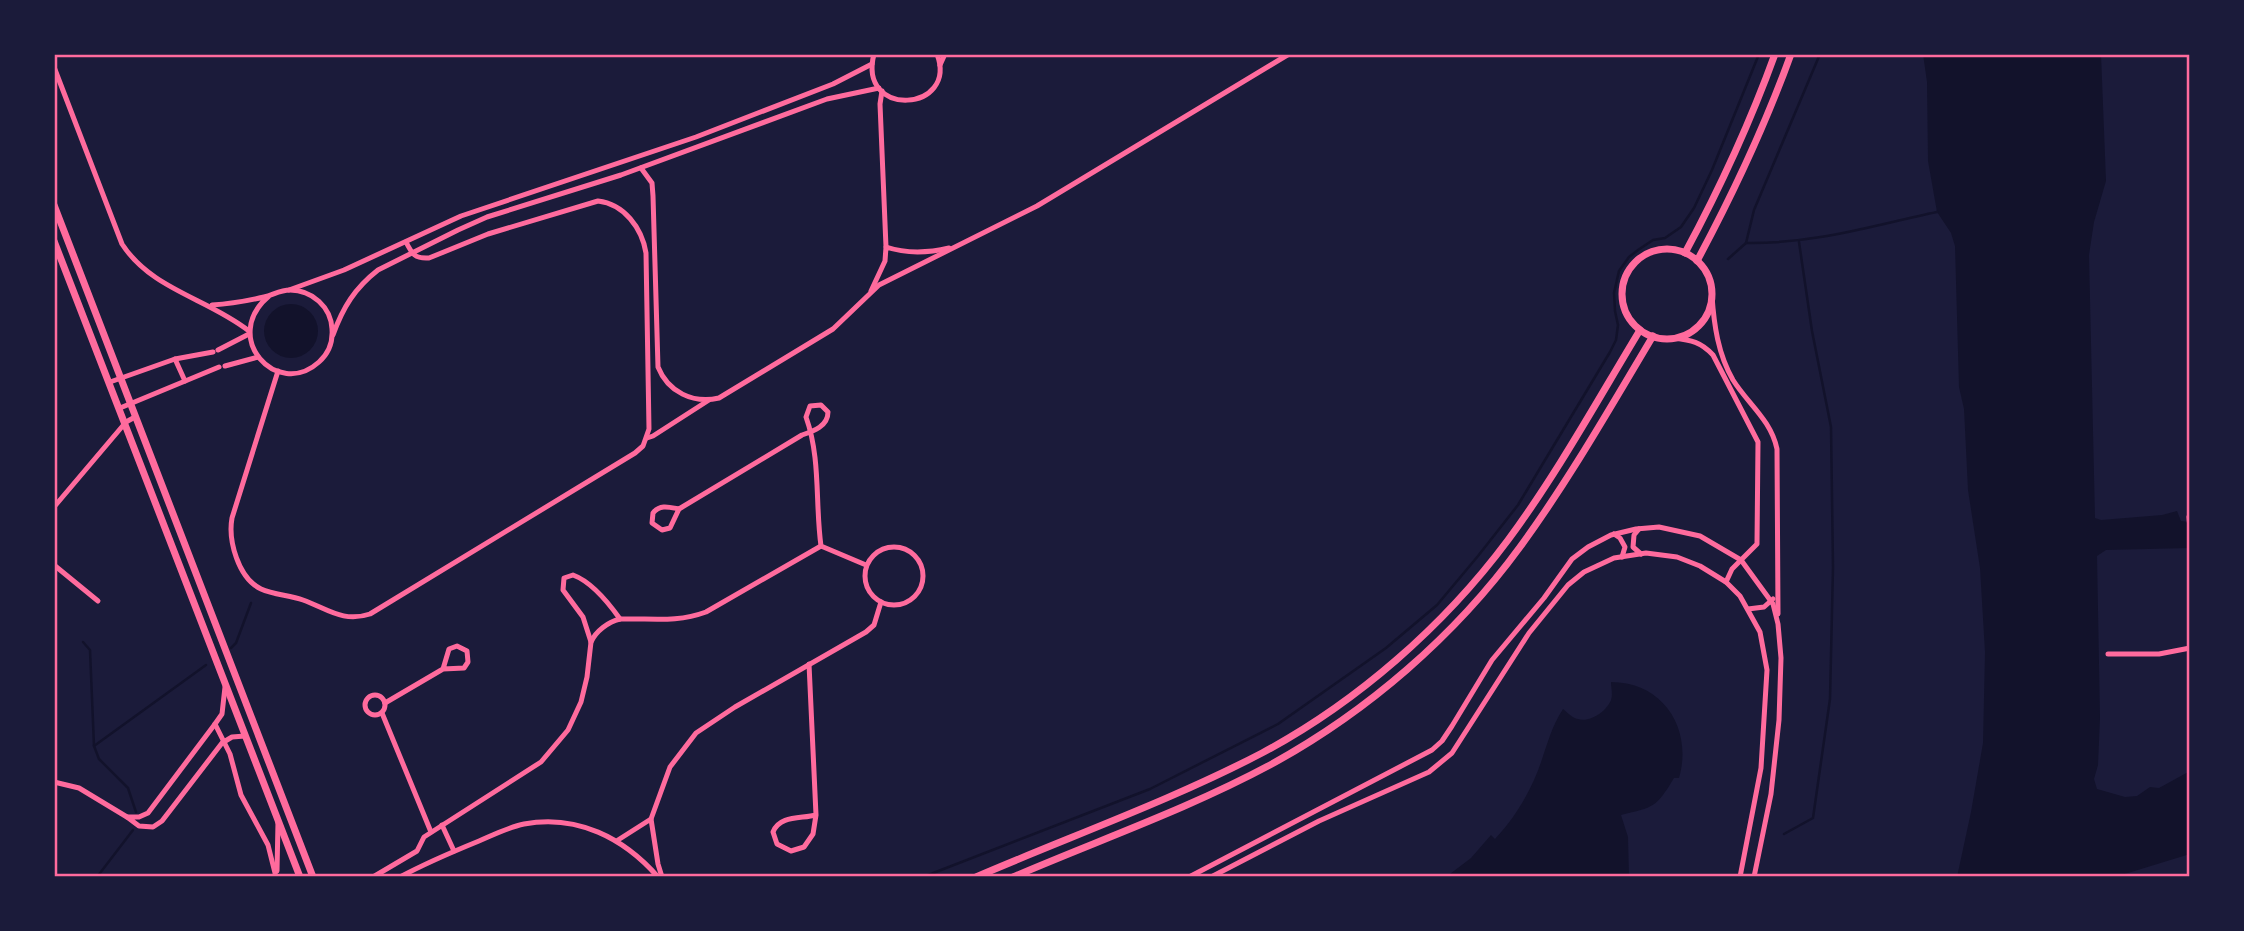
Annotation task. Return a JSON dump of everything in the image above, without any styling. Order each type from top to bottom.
[{"type":"main road","points":[[1685,253],[1724,178],[1775,54]]},
{"type":"main road","points":[[1697,261],[1737,185],[1767,118],[1791,54]]},
{"type":"main road","points":[[54,205],[313,877]]},
{"type":"main road","points":[[55,245],[126,422],[300,877]]},
{"type":"main road","points":[[1665,248],[1685,253],[1697,261],[1711,283],[1710,308],[1704,319],[1686,335],[1674,338],[1653,336],[1630,321],[1624,310],[1622,286],[1633,264],[1653,250],[1665,248]]},
{"type":"main road","points":[[976,877],[1251,758],[1287,738],[1375,677],[1448,611],[1508,539],[1588,417],[1640,330]]},
{"type":"main road","points":[[1013,877],[1210,795],[1270,765],[1384,689],[1458,621],[1520,548],[1653,336]]},
{"type":"street","points":[[870,294],[882,271],[886,247],[880,90],[873,75],[874,54]]},
{"type":"street","points":[[937,54],[940,65]]},
{"type":"street","points":[[269,296],[255,311],[249,332],[253,350],[267,366],[278,371],[290,374],[303,372],[324,358],[346,302],[378,270],[478,221],[621,175],[827,99],[880,90],[902,102],[924,97],[938,80],[945,54]]},
{"type":"street","points":[[641,167],[652,183],[658,367],[663,379],[681,394],[709,400],[719,398],[833,329],[886,281],[1037,206],[1289,54]]},
{"type":"street","points":[[208,306],[269,296],[344,270],[474,211],[696,137],[833,84],[872,64]]},
{"type":"street","points":[[54,67],[122,244],[130,257],[158,279],[228,315],[249,332]]},
{"type":"street","points":[[764,111],[768,121]]},
{"type":"street","points":[[618,164],[621,175]]},
{"type":"street","points":[[278,371],[232,518],[230,530],[234,548],[242,569],[257,587],[287,594],[349,618],[370,614],[643,446],[649,429],[646,253],[636,225],[623,212],[606,202],[598,201],[488,234],[429,258],[420,259],[412,254],[406,242]]},
{"type":"street","points":[[474,211],[478,221]]},
{"type":"street","points":[[886,247],[917,253],[959,246]]},
{"type":"street","points":[[289,290],[312,295],[321,303],[328,312],[333,335]]},
{"type":"street","points":[[1712,296],[1714,327],[1724,362],[1734,382],[1766,422],[1774,436],[1777,449],[1780,667],[1778,732],[1770,794],[1754,877]]},
{"type":"street","points":[[110,382],[176,359],[215,351],[249,332]]},
{"type":"street","points":[[1674,338],[1692,340],[1705,346],[1713,355],[1758,442],[1757,544],[1731,569],[1726,582]]},
{"type":"street","points":[[203,355],[209,371]]},
{"type":"street","points":[[120,408],[222,366],[258,357]]},
{"type":"street","points":[[176,359],[185,381]]},
{"type":"street","points":[[647,438],[709,400]]},
{"type":"street","points":[[679,509],[658,508],[651,516],[652,523],[662,530],[670,528],[679,509],[811,432],[828,419],[827,409],[821,405],[814,405],[806,413],[811,432],[816,449],[821,546]]},
{"type":"street","points":[[54,507],[126,422],[135,418]]},
{"type":"street","points":[[2189,517],[2190,530]]},
{"type":"street","points":[[1189,877],[1432,750],[1447,734],[1492,660],[1544,598],[1572,559],[1588,547],[1614,534],[1659,527],[1700,536],[1741,560],[1771,601],[1778,624]]},
{"type":"street","points":[[1639,529],[1632,541],[1633,547],[1641,554]]},
{"type":"street","points":[[1614,534],[1624,542],[1625,551],[1622,557]]},
{"type":"street","points":[[821,546],[866,565]]},
{"type":"street","points":[[591,642],[594,635],[612,621],[620,619],[690,618],[729,599],[821,546]]},
{"type":"street","points":[[894,546],[910,551],[921,565],[923,582],[914,598],[898,605],[881,602],[868,591],[864,574],[866,565],[877,551],[894,546]]},
{"type":"street","points":[[1211,877],[1319,821],[1429,772],[1452,753],[1505,667],[1554,600],[1584,572],[1614,558],[1641,554],[1677,557],[1700,566],[1726,582],[1740,596],[1760,632],[1767,670],[1761,768],[1740,877]]},
{"type":"street","points":[[54,565],[98,601]]},
{"type":"street","points":[[373,877],[417,851],[424,837],[431,832],[535,766],[559,743],[572,724],[582,702],[591,642],[583,617],[563,590],[564,578],[567,575],[576,575],[584,580],[606,600],[620,619]]},
{"type":"street","points":[[1748,609],[1764,607],[1778,592]]},
{"type":"street","points":[[660,877],[652,819],[670,767],[696,733],[874,625],[881,602]]},
{"type":"street","points":[[431,832],[382,713],[385,703],[443,669],[464,667],[468,662],[467,651],[457,646],[449,649],[443,669]]},
{"type":"street","points":[[2108,654],[2159,654],[2190,648]]},
{"type":"street","points":[[809,664],[816,815],[813,834],[804,847],[791,851],[778,844],[773,832],[780,823],[787,819],[816,815]]},
{"type":"street","points":[[127,817],[139,817],[148,813],[215,724],[222,714],[225,683]]},
{"type":"street","points":[[382,713],[373,715],[366,702],[374,695],[379,696],[385,703]]},
{"type":"street","points":[[215,724],[222,743],[230,754],[241,795],[268,845],[276,877]]},
{"type":"street","points":[[54,782],[79,788],[139,825],[153,827],[162,821],[222,743],[232,737],[245,736]]},
{"type":"street","points":[[276,877],[278,818]]},
{"type":"street","points":[[618,840],[652,819]]},
{"type":"street","points":[[392,867],[399,877],[454,851],[521,825],[541,822],[582,825],[618,840],[660,877]]},
{"type":"street","points":[[442,825],[454,851]]},
{"type":"street","points":[[417,851],[425,864]]},
{"type":"shaded area","points":[[1923,54],[2101,54],[2106,181],[2094,222],[2089,255],[2095,518],[2101,520],[2162,515],[2177,511],[2181,521],[2190,522],[2190,548],[2106,550],[2097,556],[2100,718],[2098,765],[2094,779],[2097,789],[2125,797],[2137,796],[2150,787],[2159,788],[2190,771],[2190,854],[2115,877],[1957,877],[1983,743],[1985,652],[1980,568],[1968,490],[1964,409],[1959,387],[1955,246],[1951,233],[1937,212],[1928,161],[1927,82]]},
{"type":"shaded area","points":[[291,304],[310,312],[318,331],[310,350],[291,358],[272,350],[264,331],[272,312]]},
{"type":"shaded area","points":[[1611,682],[1630,684],[1646,690],[1659,700],[1670,712],[1682,743],[1679,778],[1674,778],[1653,805],[1621,815],[1628,837],[1629,877],[1446,877],[1471,858],[1491,835],[1495,839],[1522,804],[1563,709],[1583,720],[1598,715],[1611,700]]},
{"type":"waterway","points":[[923,877],[1150,789],[1278,724],[1386,648],[1437,605],[1518,505],[1610,352],[1616,340],[1618,325],[1614,293],[1619,271],[1638,250],[1653,240],[1665,238],[1681,227],[1694,208],[1759,54]]},
{"type":"waterway","points":[[1728,259],[1746,243],[1754,210],[1820,54]]},
{"type":"waterway","points":[[1746,243],[1796,241],[1937,212]]},
{"type":"waterway","points":[[1784,834],[1813,818],[1830,699],[1833,567],[1831,427],[1812,331],[1799,242]]},
{"type":"waterway","points":[[231,648],[236,643],[251,603]]},
{"type":"waterway","points":[[83,642],[90,650],[94,746],[206,665]]},
{"type":"waterway","points":[[94,746],[99,759],[128,788],[136,812]]},
{"type":"waterway","points":[[97,877],[133,830]]}]
